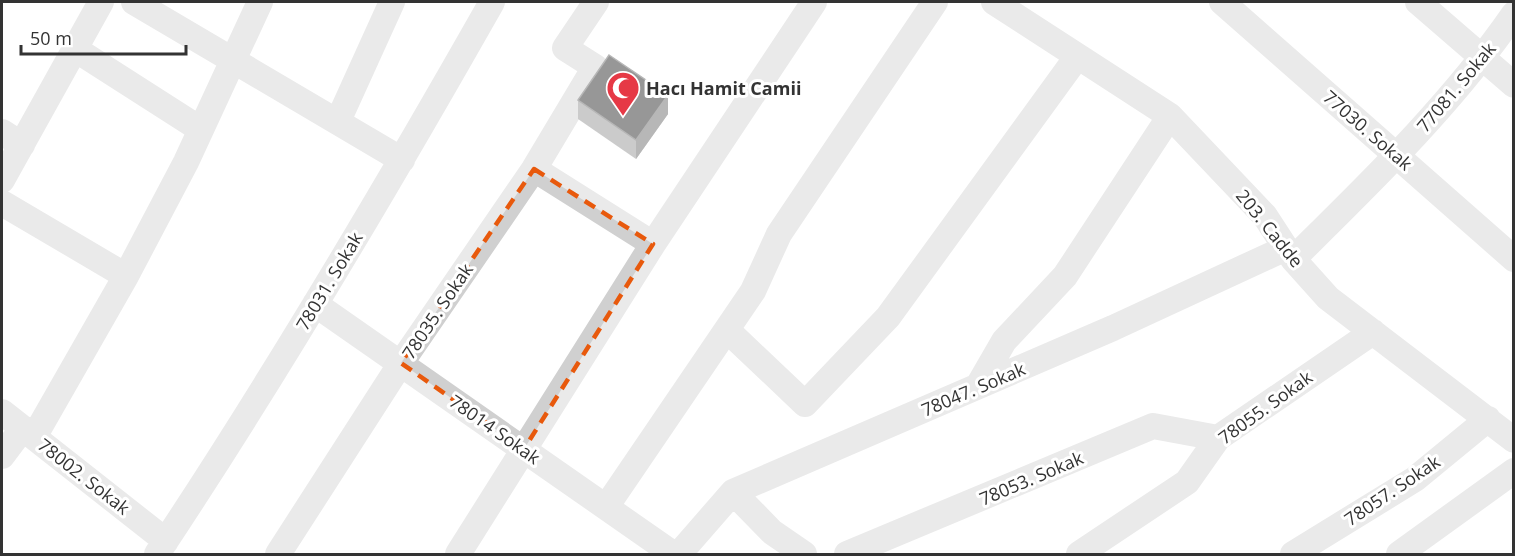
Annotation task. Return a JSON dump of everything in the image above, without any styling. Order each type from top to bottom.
[{"type":"street","points":[[2,180],[12,139],[75,49],[101,2]]},
{"type":"street","points":[[134,2],[234,58],[402,160]]},
{"type":"street","points":[[2,456],[29,433],[126,276],[201,129],[260,2]]},
{"type":"street","points":[[339,121],[392,2]]},
{"type":"street","name":"78031. Sokak","points":[[162,548],[315,304],[402,160],[492,2]]},
{"type":"street","name":"78035. Sokak","points":[[278,555],[401,363],[534,169],[595,67],[565,48],[596,2]]},
{"type":"street","points":[[458,555],[653,244],[814,2]]},
{"type":"street","points":[[606,507],[753,291],[778,234],[935,2]]},
{"type":"street","name":"203. Cadde","points":[[994,2],[1170,116],[1265,216],[1290,253],[1328,298],[1514,440]]},
{"type":"street","name":"77030. Sokak","points":[[1222,2],[1514,259]]},
{"type":"street","points":[[1418,2],[1514,86]]},
{"type":"street","name":"77081. Sokak","points":[[1290,253],[1398,156],[1483,59],[1514,14]]},
{"type":"street","points":[[75,49],[201,129]]},
{"type":"street","points":[[727,330],[806,404],[888,317],[1077,57]]},
{"type":"street","points":[[978,386],[1004,341],[1065,276],[1170,116]]},
{"type":"street","points":[[534,169],[653,244]]},
{"type":"street","points":[[2,203],[126,276]]},
{"type":"street","name":"78047. Sokak","points":[[671,554],[733,492],[1290,253]]},
{"type":"street","name":"78014 Sokak","points":[[315,304],[671,554]]},
{"type":"street","name":"78055. Sokak","points":[[1079,555],[1187,482],[1218,438],[1373,332]]},
{"type":"street","name":"78002. Sokak","points":[[2,412],[162,548]]},
{"type":"street","name":"78057. Sokak","points":[[1293,555],[1415,479],[1488,419]]},
{"type":"street","name":"78053. Sokak","points":[[847,555],[1153,426],[1218,438]]},
{"type":"street","points":[[1399,555],[1514,471]]},
{"type":"street","points":[[733,492],[772,532],[804,555]]},
{"type":"highlighted area","points":[[534,169],[653,244],[524,449],[401,363]]},
{"type":"building","name":"Hacı Hamit Camii","points":[[609,55],[668,95],[636,140],[578,100]]},
{"type":"place","name":"Hacı Hamit Camii","points":[[623,117]]}]
